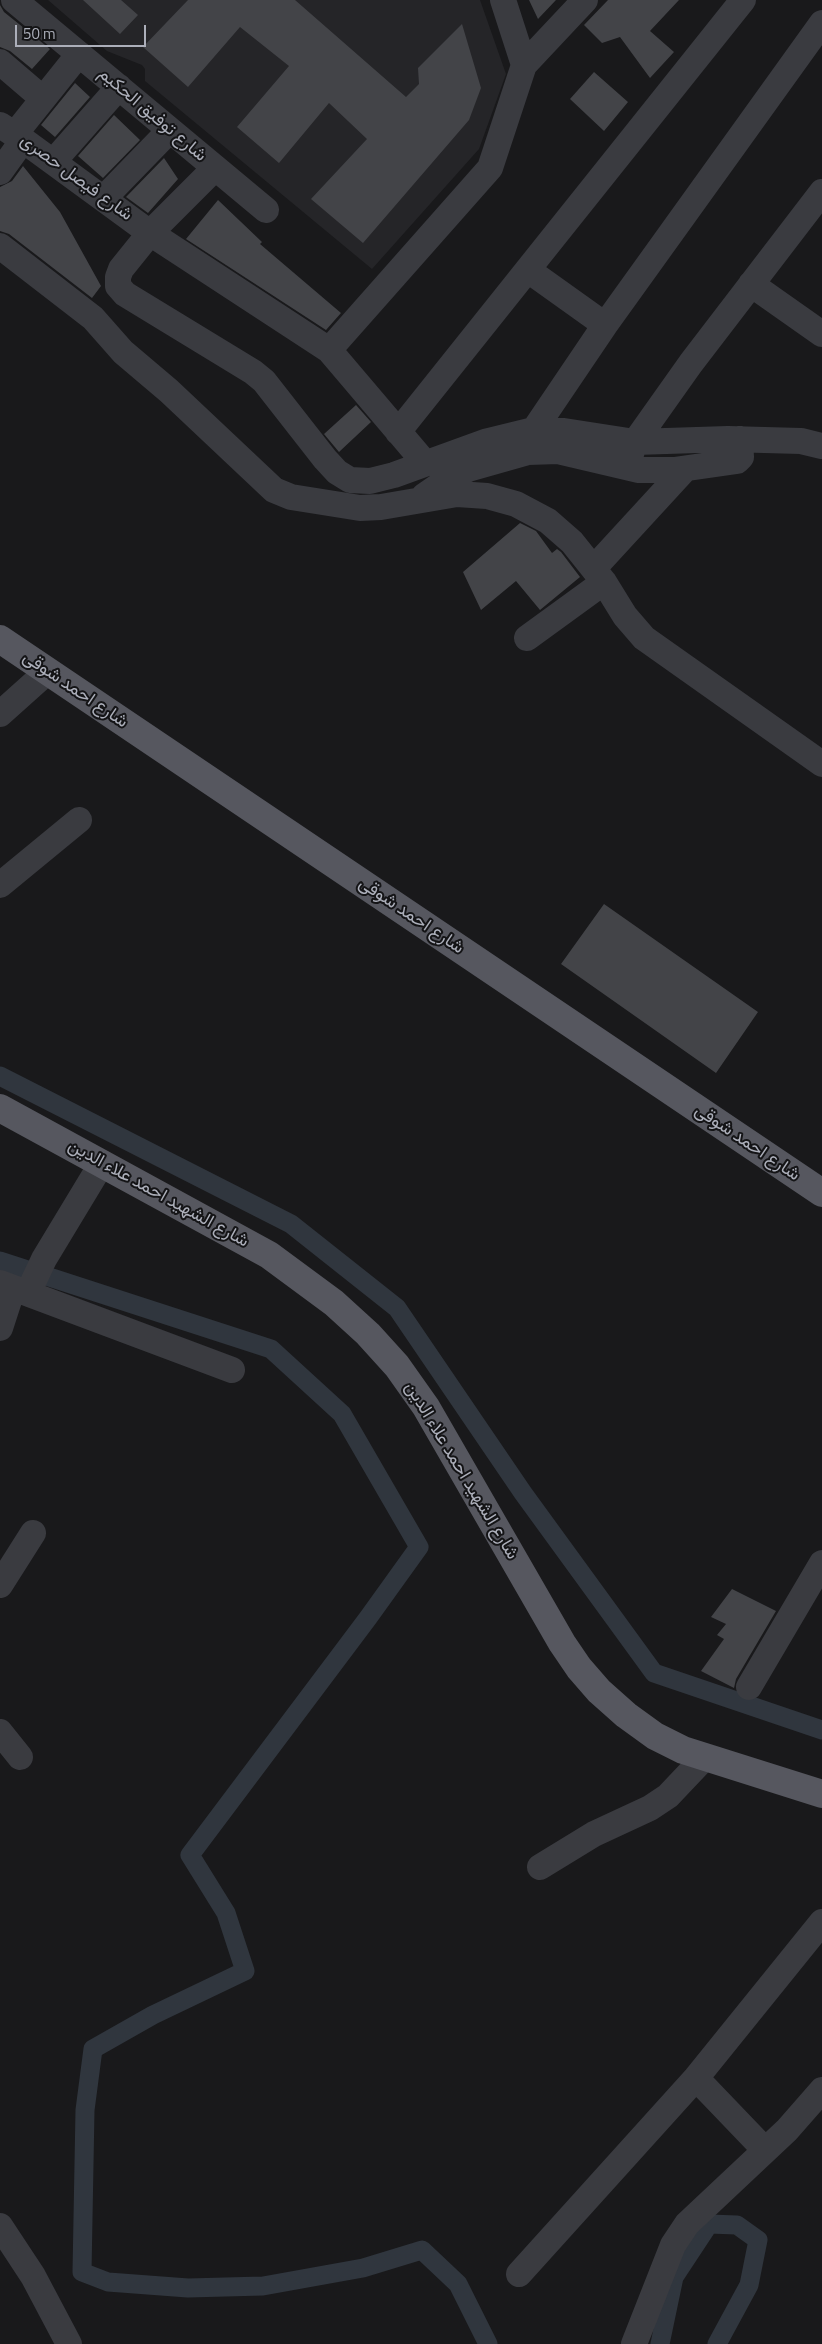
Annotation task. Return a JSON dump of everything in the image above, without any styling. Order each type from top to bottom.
[{"type":"main road","name":"شارع احمد شوقى","points":[[0,620],[822,1171]]},
{"type":"main road","name":"شارع احمد شوقى","points":[[0,639],[822,1193]]},
{"type":"main road","name":"شارع الشهيد احمد علاء الدين","points":[[0,1108],[269,1255],[334,1303],[368,1334],[397,1366],[442,1432],[578,1668],[599,1692],[626,1715],[655,1736],[683,1750],[822,1794]]},
{"type":"street","name":"شارع توفيق الحكيم","points":[[14,0],[266,210]]},
{"type":"street","points":[[503,0],[524,65]]},
{"type":"street","points":[[329,350],[490,168],[524,65],[586,0]]},
{"type":"street","points":[[398,432],[742,0]]},
{"type":"street","points":[[534,430],[605,325],[822,23]]},
{"type":"street","points":[[0,172],[13,133],[79,54]]},
{"type":"street","points":[[0,62],[42,98]]},
{"type":"street","points":[[54,162],[119,88]]},
{"type":"street","points":[[104,198],[170,130]]},
{"type":"street","name":"شارع فيصل حصرى","points":[[13,133],[150,233],[329,350],[425,463]]},
{"type":"street","points":[[215,168],[150,233],[121,269],[118,277],[118,286],[125,294],[253,372],[264,381],[324,459],[337,472],[350,480],[370,481],[485,442],[534,430],[564,431],[635,442],[740,439],[801,441],[822,446]]},
{"type":"street","points":[[626,467],[635,442],[691,363],[751,284],[817,210]]},
{"type":"street","points":[[0,246],[93,318],[123,352],[169,391],[274,490],[291,497],[360,508],[381,508],[457,494],[487,496],[516,504],[548,521],[572,542],[599,575],[625,616],[644,638],[822,764]]},
{"type":"street","points":[[528,270],[605,325]]},
{"type":"street","points":[[751,284],[822,334]]},
{"type":"street","points":[[418,500],[450,478],[468,469],[528,452],[558,451],[626,467],[655,470],[685,469],[739,460],[740,439]]},
{"type":"street","points":[[528,638],[599,575],[685,469]]},
{"type":"street","points":[[0,714],[48,671]]},
{"type":"street","points":[[0,885],[79,820]]},
{"type":"street","points":[[0,1328],[24,1281],[102,1163]]},
{"type":"street","points":[[24,1281],[232,1370]]},
{"type":"street","points":[[0,1585],[32,1533]]},
{"type":"street","points":[[749,1687],[822,1563]]},
{"type":"street","points":[[0,1732],[20,1757]]},
{"type":"street","points":[[540,1867],[594,1834],[650,1808],[668,1796],[704,1758]]},
{"type":"street","points":[[519,2274],[696,2078],[822,1922]]},
{"type":"street","points":[[696,2078],[766,2150]]},
{"type":"street","points":[[634,2344],[673,2245],[687,2224],[766,2150],[822,2090]]},
{"type":"street","points":[[0,2226],[33,2276],[69,2344]]},
{"type":"shaded area","points":[[48,0],[480,0],[506,74],[479,149],[372,269],[145,81],[145,69],[142,65],[107,51]]},
{"type":"building","points":[[83,0],[121,0],[138,15],[120,34]]},
{"type":"building","points":[[188,0],[295,0],[406,97],[419,84],[418,68],[462,24],[481,88],[469,120],[363,243],[311,199],[367,139],[329,103],[279,163],[237,127],[289,66],[240,27],[188,87],[143,47]]},
{"type":"building","points":[[529,0],[556,0],[538,19]]},
{"type":"building","points":[[608,0],[679,0],[650,31],[674,52],[650,78],[620,37],[602,43],[584,25]]},
{"type":"building","points":[[0,5],[4,12],[50,49],[32,69],[10,51],[0,47]]},
{"type":"building","points":[[594,72],[628,102],[604,131],[570,99]]},
{"type":"building","points":[[75,83],[90,97],[55,137],[41,125]]},
{"type":"building","points":[[114,115],[140,140],[103,178],[78,156]]},
{"type":"building","points":[[164,158],[178,179],[148,213],[126,197]]},
{"type":"building","points":[[23,166],[60,212],[101,286],[92,298],[9,234],[0,231],[0,187],[12,181]]},
{"type":"building","points":[[218,200],[262,242],[260,244],[341,313],[326,330],[186,239]]},
{"type":"building","points":[[356,405],[371,422],[339,452],[324,434]]},
{"type":"building","points":[[520,523],[536,531],[552,553],[557,549],[561,552],[580,577],[540,610],[516,581],[481,610],[463,572]]},
{"type":"building","points":[[604,904],[758,1012],[716,1073],[561,964]]},
{"type":"building","points":[[732,1589],[776,1611],[736,1679],[734,1688],[701,1671],[724,1639],[717,1635],[726,1624],[711,1617]]},
{"type":"waterway","points":[[0,1076],[291,1224],[397,1308],[523,1493],[654,1673],[822,1730]]},
{"type":"waterway","points":[[0,1261],[271,1349],[342,1414],[419,1547],[190,1855],[226,1913],[245,1971],[153,2015],[93,2049],[85,2110],[82,2272],[108,2282],[188,2288],[263,2286],[363,2268],[422,2250],[458,2284],[488,2344]]},
{"type":"waterway","points":[[660,2344],[674,2277],[709,2224],[737,2225],[758,2240],[749,2285],[717,2344]]}]
